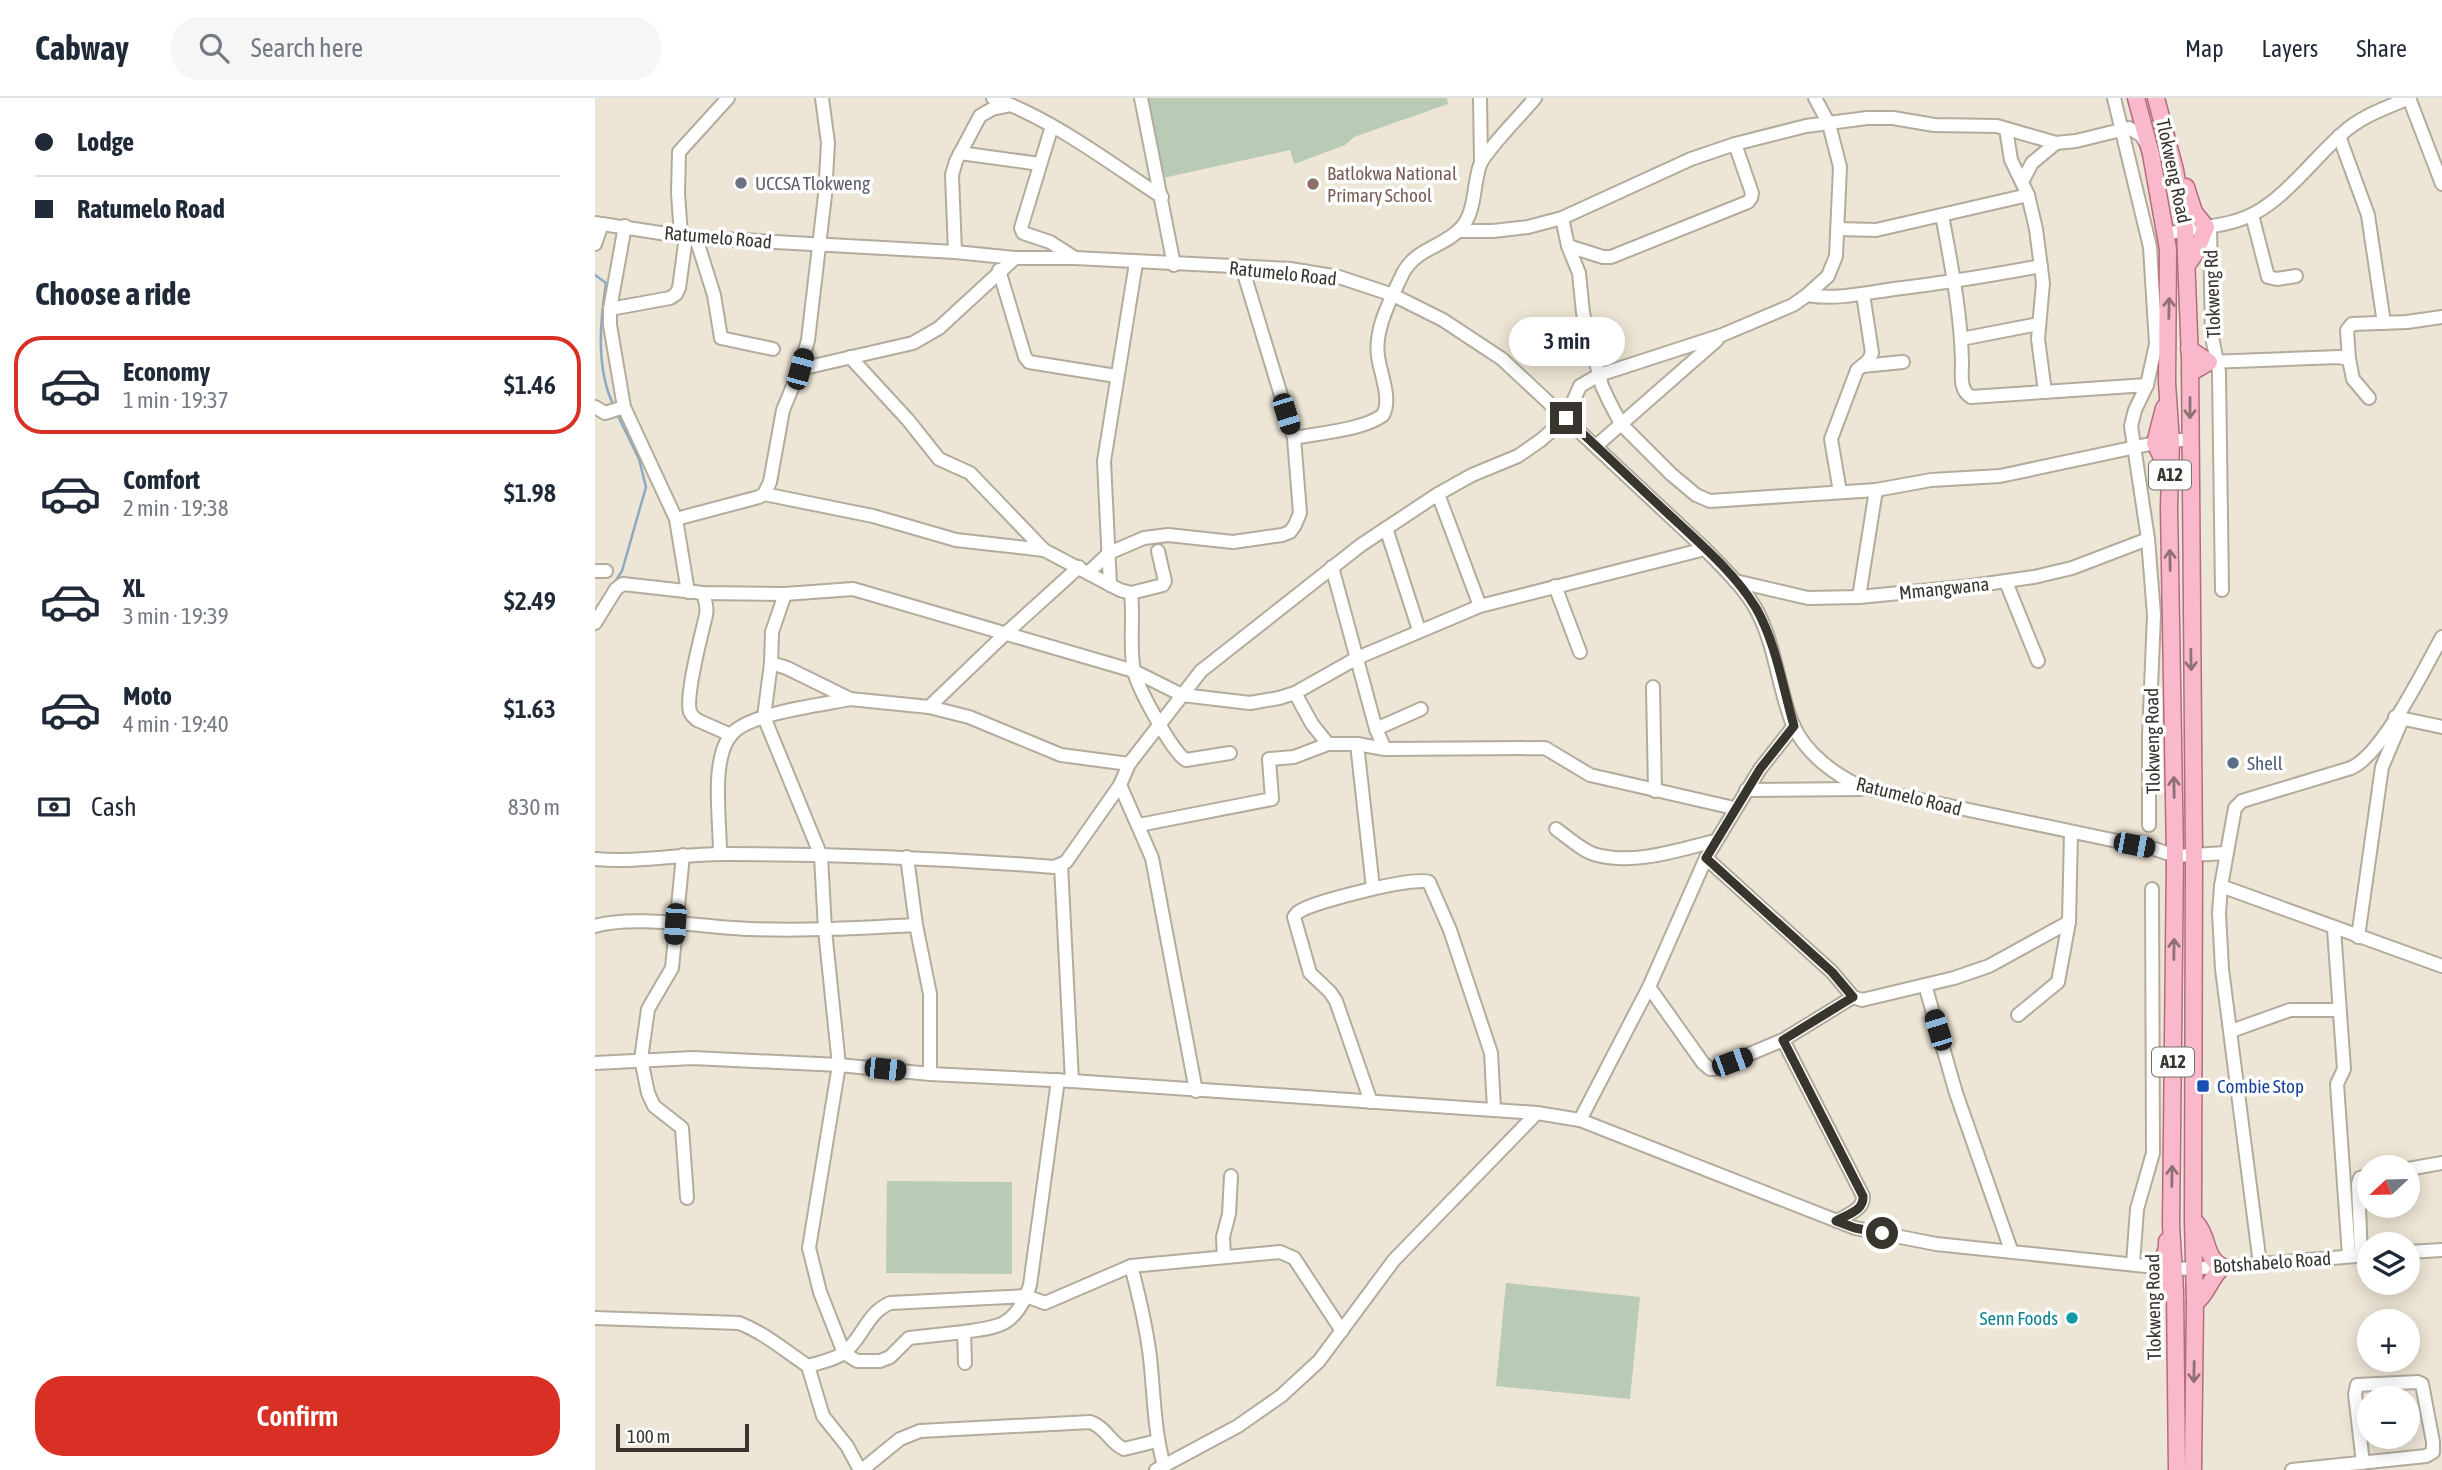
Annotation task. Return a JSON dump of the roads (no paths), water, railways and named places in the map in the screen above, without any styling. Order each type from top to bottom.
[{"type":"main road","name":"Tlokweng Road","points":[[2135,98],[2151,154],[2167,234],[2169,269],[2168,383],[2163,443],[2169,507],[2175,856],[2171,1225],[2177,1470]]},
{"type":"main road","name":"Tlokweng Road","points":[[2156,98],[2175,170],[2185,229],[2190,373],[2194,855],[2193,1470]]},
{"type":"main road","points":[[2175,170],[2185,183],[2194,212],[2208,227],[2187,265]]},
{"type":"main road","points":[[2189,349],[2213,361]]},
{"type":"main road","points":[[2190,373],[2213,361]]},
{"type":"main road","points":[[2193,1220],[2201,1228],[2212,1259],[2223,1267],[2212,1278],[2202,1298],[2195,1303]]},
{"type":"main road","points":[[2171,1225],[2167,1235],[2168,1248],[2156,1266],[2172,1292],[2174,1310]]},
{"type":"street","points":[[728,98],[679,152],[678,193],[688,237],[714,295],[720,338],[773,349]]},
{"type":"street","points":[[764,494],[770,482],[783,410],[800,369],[808,340],[825,195],[828,143],[822,98]]},
{"type":"street","points":[[993,98],[1052,126],[1162,197]]},
{"type":"street","points":[[1141,98],[1174,265]]},
{"type":"street","points":[[1294,438],[1353,426],[1383,415],[1386,402],[1377,345],[1379,334],[1407,265],[1422,252],[1458,231],[1468,218],[1481,162],[1481,98]]},
{"type":"street","points":[[1481,162],[1535,98]]},
{"type":"street","points":[[595,859],[624,861],[720,854],[907,857],[1054,867],[1061,865],[1071,858],[1120,785],[1129,764],[1202,671],[1332,567],[1438,494],[1472,475],[1518,456],[1566,418],[1578,388],[1599,376],[1722,335],[1793,304],[1807,295],[1832,271],[1836,256],[1840,167],[1829,124],[1815,98]]},
{"type":"street","points":[[2114,98],[2125,129],[2150,247],[2156,344],[2147,385],[2132,418],[2133,449],[2148,539],[2154,626],[2149,736],[2149,825]]},
{"type":"street","points":[[1458,231],[1505,230],[1562,218],[1691,159],[1780,131],[1867,118],[1893,118],[1934,125],[1987,125],[2056,144],[2125,129],[2136,114],[2135,98]]},
{"type":"street","points":[[2167,234],[2208,227],[2252,215],[2279,195],[2359,120],[2409,98],[2442,184]]},
{"type":"street","points":[[955,252],[952,175],[960,153],[980,116],[992,109],[1011,105]]},
{"type":"street","points":[[1052,126],[1022,231],[1059,247],[1075,258]]},
{"type":"street","points":[[2006,129],[2014,169],[2028,195],[2041,266],[2042,299],[2038,339],[2045,392]]},
{"type":"street","points":[[2125,129],[2144,139],[2151,154]]},
{"type":"street","points":[[2339,136],[2368,215],[2384,323]]},
{"type":"street","points":[[1568,246],[1611,257],[1748,202],[1752,193],[1735,144]]},
{"type":"street","points":[[2022,182],[2032,163],[2056,144]]},
{"type":"street","points":[[960,153],[1040,164]]},
{"type":"street","points":[[1838,229],[1876,230],[2028,195]]},
{"type":"street","points":[[1942,215],[1955,282],[1963,386],[1968,395],[1971,397],[2147,385]]},
{"type":"street","points":[[2252,215],[2268,277],[2277,279],[2296,276]]},
{"type":"street","points":[[1562,218],[1568,246],[1579,274],[1580,302],[1605,394],[1622,424],[1671,474],[1703,499],[1876,490],[1931,480],[2000,476],[2190,439]]},
{"type":"street","points":[[595,244],[599,224]]},
{"type":"street","name":"Ratumelo Road","points":[[599,224],[688,237],[819,246],[1290,270],[1339,277],[1393,295],[1443,320],[1502,359],[1705,549],[1735,581],[1756,608],[1762,622],[1794,726],[1820,760],[1841,776],[1864,788],[2155,849],[2175,856],[2226,853]]},
{"type":"street","points":[[625,226],[610,309],[610,325],[624,407],[676,519],[688,592]]},
{"type":"street","name":"Tlokweng Rd","points":[[2208,227],[2222,590]]},
{"type":"street","points":[[610,309],[676,295],[688,237]]},
{"type":"street","points":[[800,369],[913,343],[927,336],[1014,258]]},
{"type":"street","points":[[1109,585],[1104,461],[1136,262]]},
{"type":"street","points":[[1807,295],[1863,294],[1955,282],[2041,266]]},
{"type":"street","points":[[929,707],[1005,634],[1109,553],[1144,538],[1168,535],[1233,542],[1290,532],[1300,513],[1294,438],[1242,267]]},
{"type":"street","points":[[999,270],[1025,357],[1029,362],[1116,376]]},
{"type":"street","points":[[1832,271],[1840,296]]},
{"type":"street","points":[[1840,492],[1831,439],[1854,376],[1872,353],[1863,294]]},
{"type":"street","points":[[2369,398],[2353,379],[2348,327],[2352,324],[2442,317]]},
{"type":"street","points":[[1961,339],[2039,324]]},
{"type":"street","points":[[1596,446],[1722,335]]},
{"type":"street","points":[[2213,361],[2325,356],[2349,359]]},
{"type":"street","points":[[850,357],[908,420],[939,459],[970,473],[1044,550],[1109,585],[1131,593],[1163,585],[1165,581],[1158,551]]},
{"type":"street","points":[[1861,366],[1903,362]]},
{"type":"street","points":[[600,410],[624,407]]},
{"type":"street","points":[[1859,597],[1876,490]]},
{"type":"street","points":[[676,519],[764,494],[873,516],[955,540],[1044,550]]},
{"type":"street","points":[[1438,494],[1480,606]]},
{"type":"street","points":[[1386,528],[1419,630]]},
{"type":"street","name":"Mmangwana","points":[[1735,581],[1808,598],[1859,597],[2007,582],[2087,564],[2148,539]]},
{"type":"street","points":[[595,623],[616,589],[623,584],[703,593],[785,594],[853,589],[1134,671],[1182,695],[1250,703],[1295,693],[1357,658],[1480,606],[1705,549]]},
{"type":"street","points":[[1332,567],[1376,729],[1385,749]]},
{"type":"street","points":[[2007,582],[2038,661]]},
{"type":"street","points":[[1555,586],[1580,652]]},
{"type":"street","points":[[703,593],[707,612],[702,625],[689,708],[697,720],[731,735]]},
{"type":"street","points":[[1131,593],[1134,671],[1177,753],[1186,760],[1230,753]]},
{"type":"street","points":[[785,594],[772,632],[764,717],[821,856],[825,930],[839,1065],[809,1248],[820,1292],[844,1353],[857,1361],[880,1361],[890,1357],[909,1338],[996,1327],[1008,1322],[1019,1312],[1030,1285],[1058,1080]]},
{"type":"street","points":[[2358,937],[2382,767],[2399,719],[2442,637]]},
{"type":"street","points":[[771,663],[850,699]]},
{"type":"street","points":[[1654,687],[1654,791]]},
{"type":"street","points":[[1295,693],[1328,744]]},
{"type":"street","points":[[720,854],[719,765],[725,744],[743,725],[764,717],[850,699],[929,707],[969,717],[1061,755],[1129,764]]},
{"type":"street","points":[[1376,729],[1421,709]]},
{"type":"street","points":[[2399,719],[2442,727]]},
{"type":"street","points":[[2260,1264],[2222,969],[2219,913],[2226,853],[2238,805],[2242,801],[2356,766],[2370,754],[2399,719]]},
{"type":"street","points":[[1580,1120],[1649,987],[1715,841],[1746,790],[1794,726]]},
{"type":"street","points":[[1139,825],[1272,799],[1269,759],[1294,757],[1328,744],[1357,744],[1385,749],[1545,748],[1590,775],[1734,808]]},
{"type":"street","points":[[1357,744],[1373,888]]},
{"type":"street","points":[[1120,785],[1152,858],[1196,1091]]},
{"type":"street","points":[[1746,790],[1864,788]]},
{"type":"street","points":[[1556,829],[1594,855],[1612,857],[1645,857],[1715,841]]},
{"type":"street","points":[[2018,1015],[2058,982],[2069,922],[2071,833]]},
{"type":"street","points":[[683,855],[673,968],[648,1009],[641,1059],[648,1093],[654,1107],[681,1128],[687,1198]]},
{"type":"street","points":[[907,857],[916,926],[931,1003],[930,1074]]},
{"type":"street","points":[[1706,858],[1832,972],[1853,997],[1862,1000],[1954,978],[1989,966],[2069,922]]},
{"type":"street","points":[[1061,865],[1072,1081]]},
{"type":"street","points":[[1371,1102],[1336,1001],[1310,973],[1294,921],[1303,909],[1373,888],[1421,879],[1429,882],[1450,930],[1491,1053],[1494,1109]]},
{"type":"street","points":[[2221,886],[2442,966]]},
{"type":"street","points":[[2133,1264],[2137,1209],[2153,1153],[2152,889]]},
{"type":"street","points":[[595,926],[648,922],[749,929],[825,930],[916,926]]},
{"type":"street","points":[[2334,929],[2344,1069],[2337,1084],[2357,1234]]},
{"type":"street","points":[[1925,985],[1956,1093],[2011,1250]]},
{"type":"street","points":[[1649,987],[1710,1069],[1751,1056],[1783,1040],[1853,997]]},
{"type":"street","points":[[2231,1031],[2290,1010],[2339,1010]]},
{"type":"street","points":[[1783,1040],[1863,1196],[1860,1208],[1836,1221]]},
{"type":"street","name":"Botshabelo Road","points":[[595,1063],[693,1058],[839,1065],[930,1074],[1058,1080],[1537,1113],[1580,1120],[1855,1228],[1936,1244],[2174,1269],[2357,1256]]},
{"type":"street","points":[[1131,1266],[1141,1303],[1150,1356],[1160,1468],[1238,1426],[1281,1396],[1319,1361],[1394,1260],[1537,1113]]},
{"type":"street","points":[[2420,1167],[2442,1163]]},
{"type":"street","points":[[1224,1256],[1223,1237],[1229,1214],[1231,1176]]},
{"type":"street","points":[[2420,1251],[2442,1250]]},
{"type":"street","points":[[808,1366],[844,1353],[871,1315],[890,1303],[1026,1296],[1045,1303],[1131,1266],[1280,1252],[1289,1254],[1299,1264],[1342,1331]]},
{"type":"street","points":[[595,1318],[739,1323],[757,1330],[808,1366],[823,1416],[847,1446],[861,1470],[900,1439],[920,1431],[1090,1422],[1100,1425],[1115,1444],[1124,1449],[1157,1441]]},
{"type":"street","points":[[964,1332],[965,1363]]},
{"type":"street","points":[[2292,1470],[2363,1463],[2426,1456],[2433,1452],[2422,1384],[2357,1385],[2355,1394],[2363,1463]]},
{"type":"waterway","points":[[595,275],[606,283],[601,345],[604,375],[613,404]]},
{"type":"waterway","points":[[613,585],[622,571],[646,487],[639,459],[617,414]]},
{"type":"place","name":"UCCSA Tlokweng","points":[[741,183]]},
{"type":"place","name":"Batlokwa National Primary School","points":[[1313,184]]},
{"type":"place","name":"Shell","points":[[2233,763]]},
{"type":"place","name":"Combie Stop","points":[[2203,1086]]},
{"type":"place","name":"Senn Foods","points":[[2072,1318]]}]
